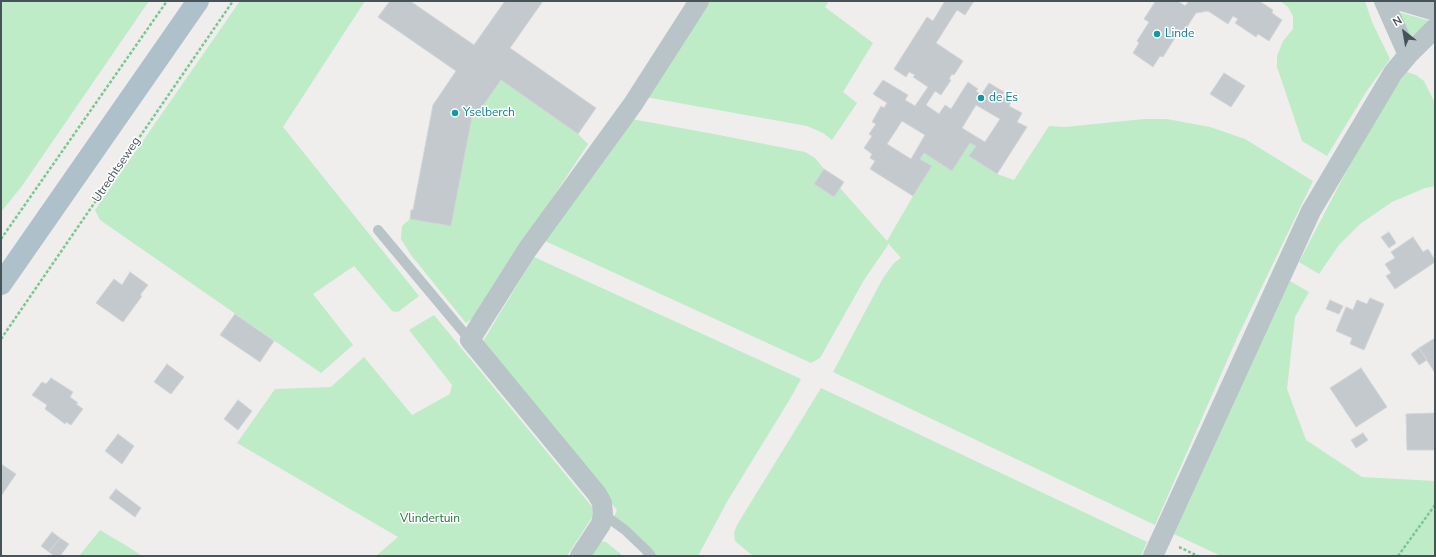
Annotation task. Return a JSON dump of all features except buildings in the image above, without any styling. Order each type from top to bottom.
[{"type":"main road","points":[[1,284],[198,1]]},
{"type":"street","points":[[580,556],[601,524],[603,514],[602,503],[597,494],[470,340],[527,250],[633,104],[699,1]]},
{"type":"street","points":[[1384,1],[1408,55]]},
{"type":"street","points":[[1401,1],[1435,11]]},
{"type":"street","points":[[1153,556],[1311,211],[1393,73],[1408,55],[1435,28]]},
{"type":"lane","points":[[378,230],[470,340]]},
{"type":"lane","points":[[603,514],[625,530],[651,556]]},
{"type":"path","points":[[1,239],[167,1]]},
{"type":"path","name":"Utrechtseweg","points":[[1,339],[233,1]]},
{"type":"path","points":[[1398,556],[1435,505]]},
{"type":"green space","points":[[1,1],[149,1],[22,186],[1,212]]},
{"type":"green space","points":[[240,1],[365,1],[283,127],[419,296],[398,312],[392,311],[354,266],[313,294],[353,345],[321,373],[100,220],[95,210]]},
{"type":"green space","points":[[704,1],[829,1],[825,7],[873,43],[843,92],[857,103],[832,140],[823,133],[807,126],[640,96]]},
{"type":"green space","points":[[1280,1],[1365,1],[1372,22],[1390,59],[1366,92],[1327,156],[1302,141],[1277,67],[1277,56],[1283,41],[1293,29],[1293,16],[1288,7]]},
{"type":"green space","points":[[1394,11],[1427,20],[1432,24],[1410,37]]},
{"type":"green space","points":[[1407,72],[1416,75],[1424,81],[1435,103],[1435,186],[1425,188],[1392,202],[1360,224],[1339,245],[1319,274],[1299,262],[1359,147],[1392,91]]},
{"type":"green space","points":[[501,80],[578,134],[588,144],[473,318],[466,323],[411,255],[401,239],[402,226],[410,219],[451,226],[472,117],[475,117]]},
{"type":"green space","points":[[626,118],[805,152],[815,158],[824,169],[814,184],[834,197],[840,188],[887,241],[932,166],[920,159],[924,153],[952,171],[970,143],[976,146],[970,156],[997,174],[1014,180],[1049,126],[1065,127],[1144,119],[1167,119],[1210,127],[1245,139],[1313,181],[1237,338],[1155,525],[833,372],[883,278],[894,263],[901,258],[888,243],[864,280],[820,358],[811,363],[545,241]]},
{"type":"green space","points":[[534,257],[801,379],[728,500],[698,556],[655,556],[613,519],[617,510],[482,343]]},
{"type":"green space","points":[[1290,281],[1309,292],[1295,317],[1287,389],[1306,440],[1362,477],[1435,481],[1435,556],[1221,556],[1174,534]]},
{"type":"green space","name":"Vlindertuin","points":[[434,315],[593,508],[593,516],[567,556],[376,556],[398,537],[237,443],[275,389],[331,387],[364,357],[412,415],[450,394],[452,385],[409,330]]},
{"type":"green space","points":[[821,388],[1147,542],[1141,556],[753,556],[735,541],[734,533],[737,525]]},
{"type":"green space","points":[[100,530],[130,548],[142,556],[79,556]]},
{"type":"green space","points":[[600,541],[606,542],[623,556],[587,556]]},
{"type":"place","name":"Linde","points":[[1157,34]]},
{"type":"place","name":"de Es","points":[[981,98]]},
{"type":"place","name":"Yselberch","points":[[455,113]]}]
